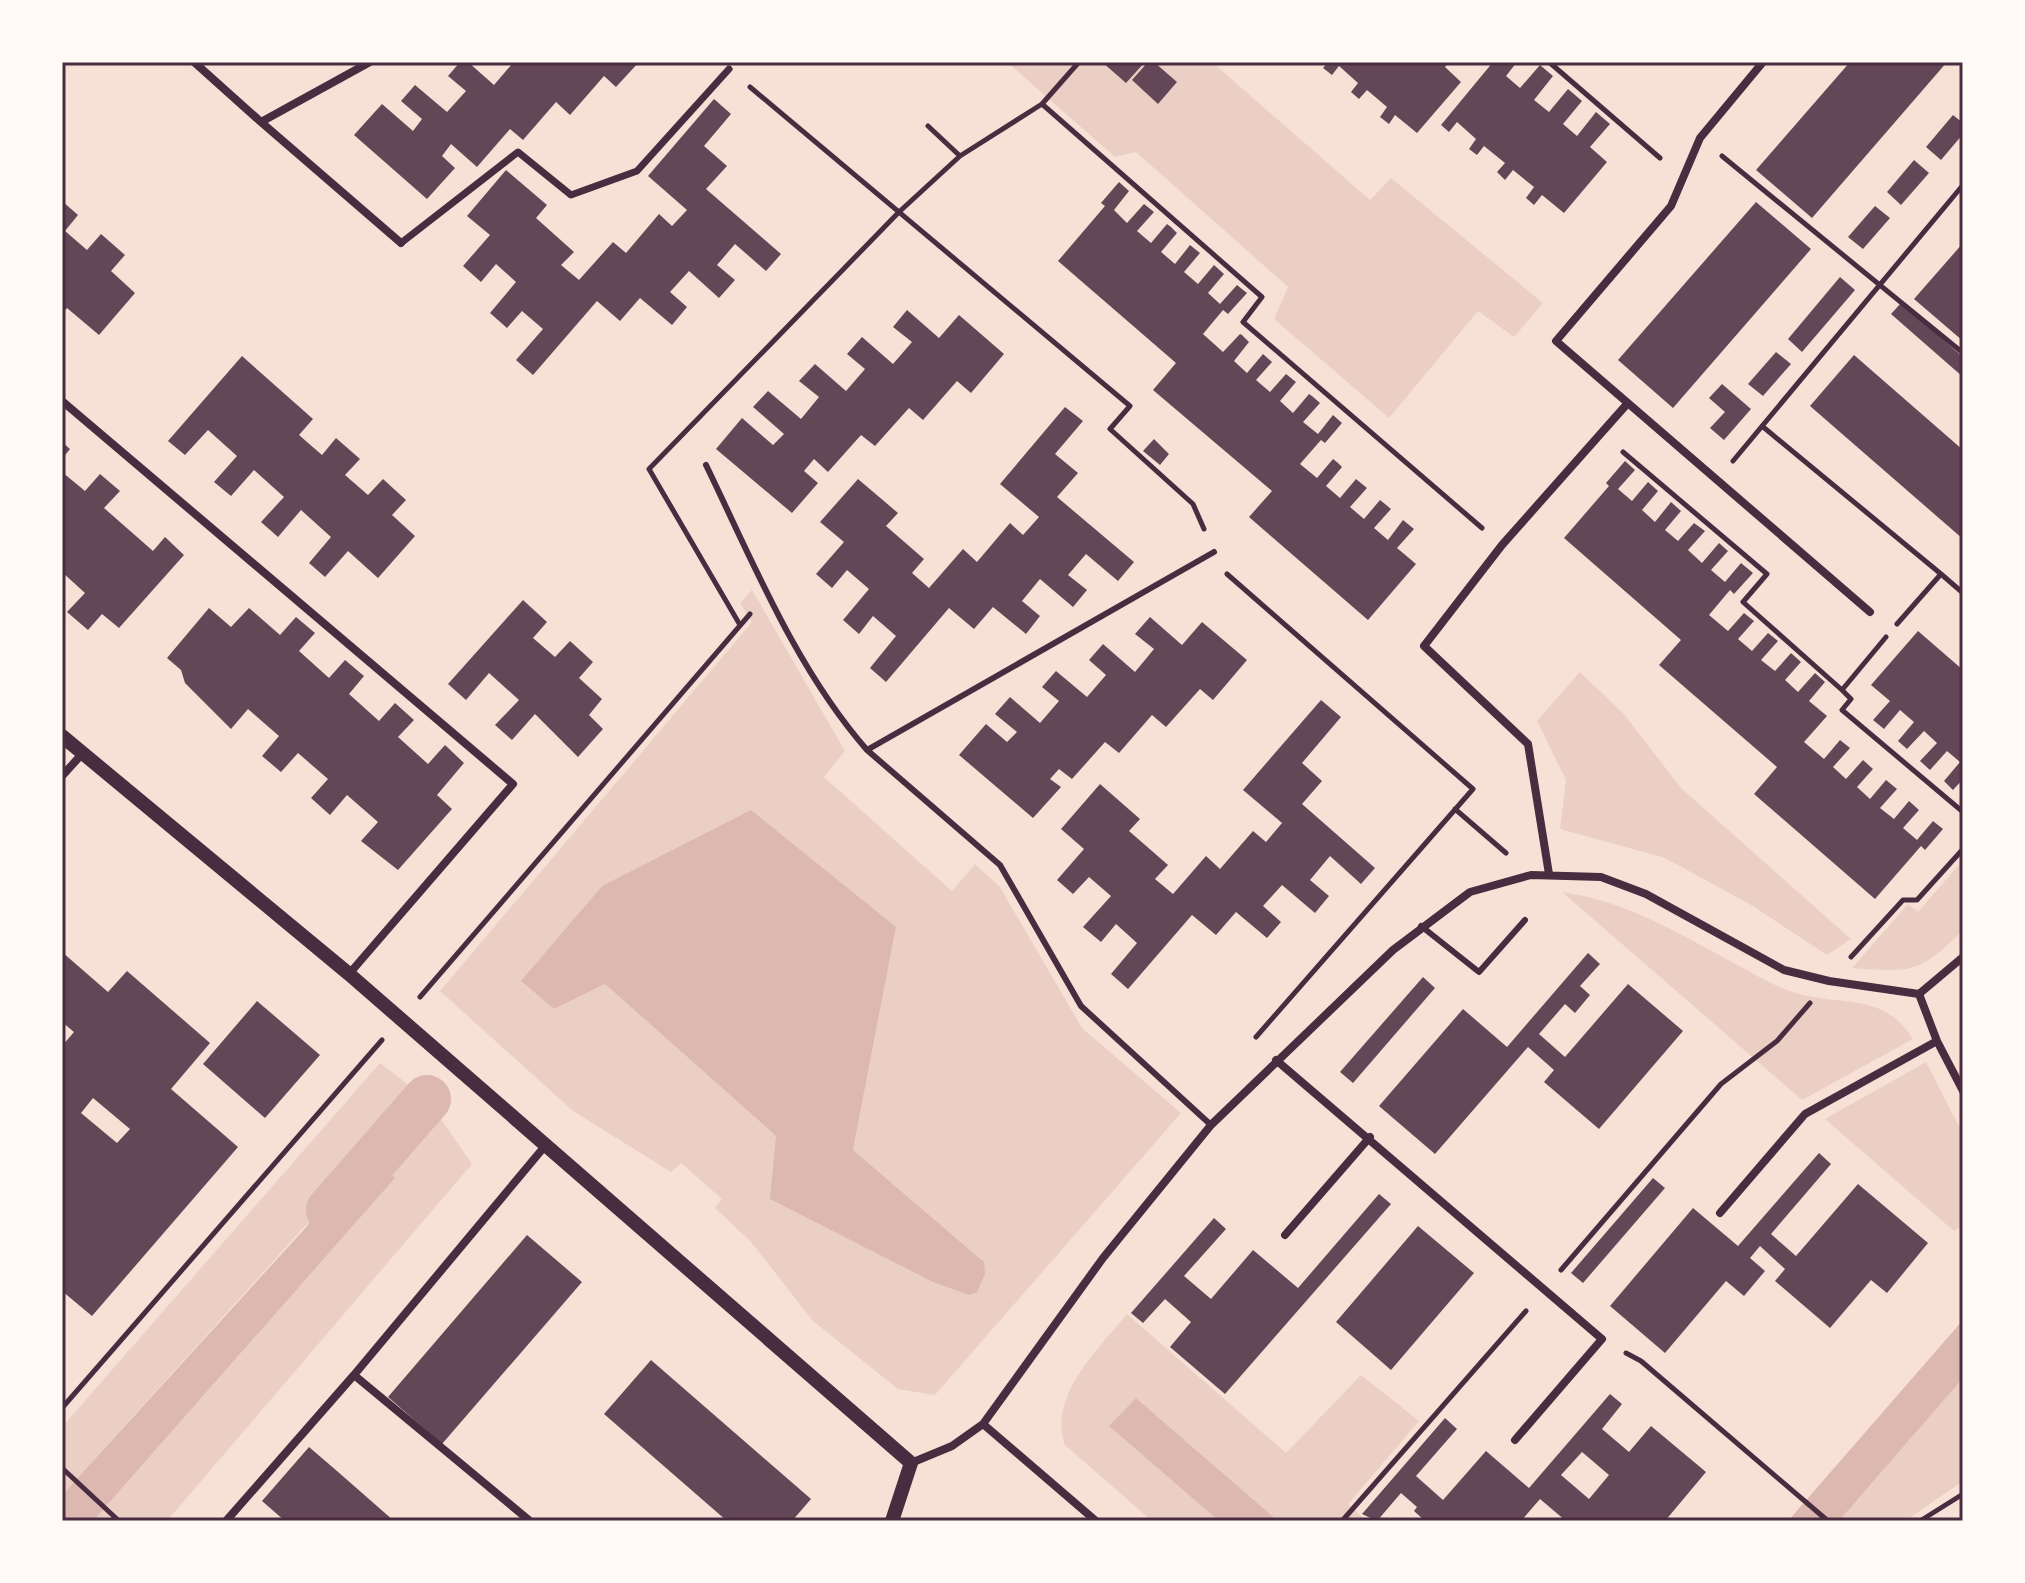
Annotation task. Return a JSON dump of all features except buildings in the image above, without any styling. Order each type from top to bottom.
[{"type":"street","points":[[194,62],[401,243],[518,152],[571,195],[637,171],[729,69]]},
{"type":"street","points":[[261,122],[370,62]]},
{"type":"street","points":[[1763,62],[1700,138],[1671,206],[1556,341],[1870,612]]},
{"type":"street","points":[[62,401],[513,784],[349,974]]},
{"type":"street","points":[[1549,874],[1528,744],[1424,646],[1502,545],[1627,404]]},
{"type":"street","points":[[62,736],[349,974],[911,1463]]},
{"type":"street","points":[[62,776],[82,754]]},
{"type":"street","points":[[892,1521],[911,1463],[952,1446],[983,1424],[1103,1258],[1211,1125],[1276,1060],[1421,926],[1470,892],[1531,875],[1601,877],[1646,894],[1784,970],[1829,981],[1919,994],[1963,957]]},
{"type":"street","points":[[1919,994],[1937,1041],[1963,1091]]},
{"type":"street","points":[[1720,1213],[1805,1114],[1937,1041]]},
{"type":"street","points":[[1276,1060],[1370,1137],[1602,1339],[1515,1440]]},
{"type":"street","points":[[1285,1235],[1370,1137]]},
{"type":"street","points":[[226,1521],[354,1375],[545,1146]]},
{"type":"street","points":[[354,1375],[530,1521]]},
{"type":"street","points":[[983,1424],[1096,1521]]},
{"type":"lane","points":[[706,465],[768,594],[835,714],[867,750],[1000,865],[1081,1006],[1211,1125]]},
{"type":"lane","points":[[867,750],[1214,552]]},
{"type":"lane","points":[[1421,926],[1479,972],[1525,920]]},
{"type":"path","points":[[740,625],[649,469],[899,212],[960,156],[1042,104],[1079,62]]},
{"type":"path","points":[[1549,62],[1682,177]]},
{"type":"path","points":[[729,69],[1130,406],[1110,429],[1193,504],[1214,552],[1230,579],[1473,789],[1245,1049]]},
{"type":"path","points":[[1042,104],[1262,297],[1243,322],[1502,545]]},
{"type":"path","points":[[928,126],[960,156]]},
{"type":"path","points":[[1700,138],[1963,353]]},
{"type":"path","points":[[1717,482],[1963,185]]},
{"type":"path","points":[[1762,426],[1962,590]]},
{"type":"path","points":[[1600,433],[1767,574],[1743,602],[1851,699],[1842,710],[1963,812]]},
{"type":"path","points":[[1842,690],[1941,574]]},
{"type":"path","points":[[62,1408],[768,594]]},
{"type":"path","points":[[1455,809],[1531,875]]},
{"type":"path","points":[[1342,1521],[1721,1084],[1777,1041],[1903,900],[1917,900],[1963,849]]},
{"type":"path","points":[[1602,1339],[1641,1361],[1828,1521]]},
{"type":"path","points":[[62,1468],[119,1521]]},
{"type":"path","points":[[1920,1521],[1963,1494]]},
{"type":"shaded area","points":[[1007,62],[1212,62],[1370,200],[1391,178],[1543,303],[1514,337],[1478,311],[1389,418],[1274,319],[1288,287],[1136,152],[1115,157]]},
{"type":"shaded area","points":[[752,590],[845,751],[824,777],[952,891],[975,864],[1000,887],[1082,1028],[1181,1113],[935,1395],[898,1389],[813,1321],[751,1242],[715,1208],[722,1199],[681,1163],[671,1172],[573,1111],[440,991],[752,622],[740,603]],"holes":[[[602,886],[896,927],[853,1150],[984,1262],[776,1136],[605,984],[554,1009],[522,982]]]},
{"type":"shaded area","points":[[1580,672],[1623,713],[1681,788],[1851,939],[1827,955],[1751,905],[1665,858],[1560,829],[1566,780],[1537,721]]},
{"type":"shaded area","points":[[751,810],[896,927],[853,1150],[984,1262],[985,1274],[977,1292],[969,1295],[933,1282],[770,1199],[776,1136],[605,984],[554,1009],[521,981],[602,886]]},
{"type":"shaded area","points":[[1963,860],[1963,930],[1936,955],[1914,967],[1902,970],[1852,968],[1908,904],[1918,912]]},
{"type":"shaded area","points":[[1562,892],[1608,903],[1650,919],[1790,991],[1877,1008],[1902,1024],[1913,1039],[1802,1100]]},
{"type":"shaded area","points":[[1926,1062],[1963,1134],[1963,1226],[1954,1231],[1825,1119]]},
{"type":"shaded area","points":[[380,1063],[427,1099],[472,1164],[167,1521],[93,1521],[395,1178],[305,1226],[62,1495],[62,1427]]},
{"type":"shaded area","points":[[371,1156],[395,1178],[93,1521],[62,1521],[62,1495]]},
{"type":"shaded area","points":[[1127,1314],[1286,1453],[1361,1375],[1419,1421],[1348,1504],[1367,1521],[1278,1521],[1136,1398],[1110,1426],[1219,1521],[1152,1521],[1065,1445],[1061,1427],[1069,1391],[1090,1358]]},
{"type":"shaded area","points":[[1963,1320],[1963,1378],[1839,1521],[1788,1521]]},
{"type":"shaded area","points":[[1963,1378],[1963,1481],[1905,1521],[1839,1521]]},
{"type":"shaded area","points":[[1136,1398],[1278,1521],[1219,1521],[1109,1426]]},
{"type":"waterway","points":[[330,1210],[427,1099]]}]
